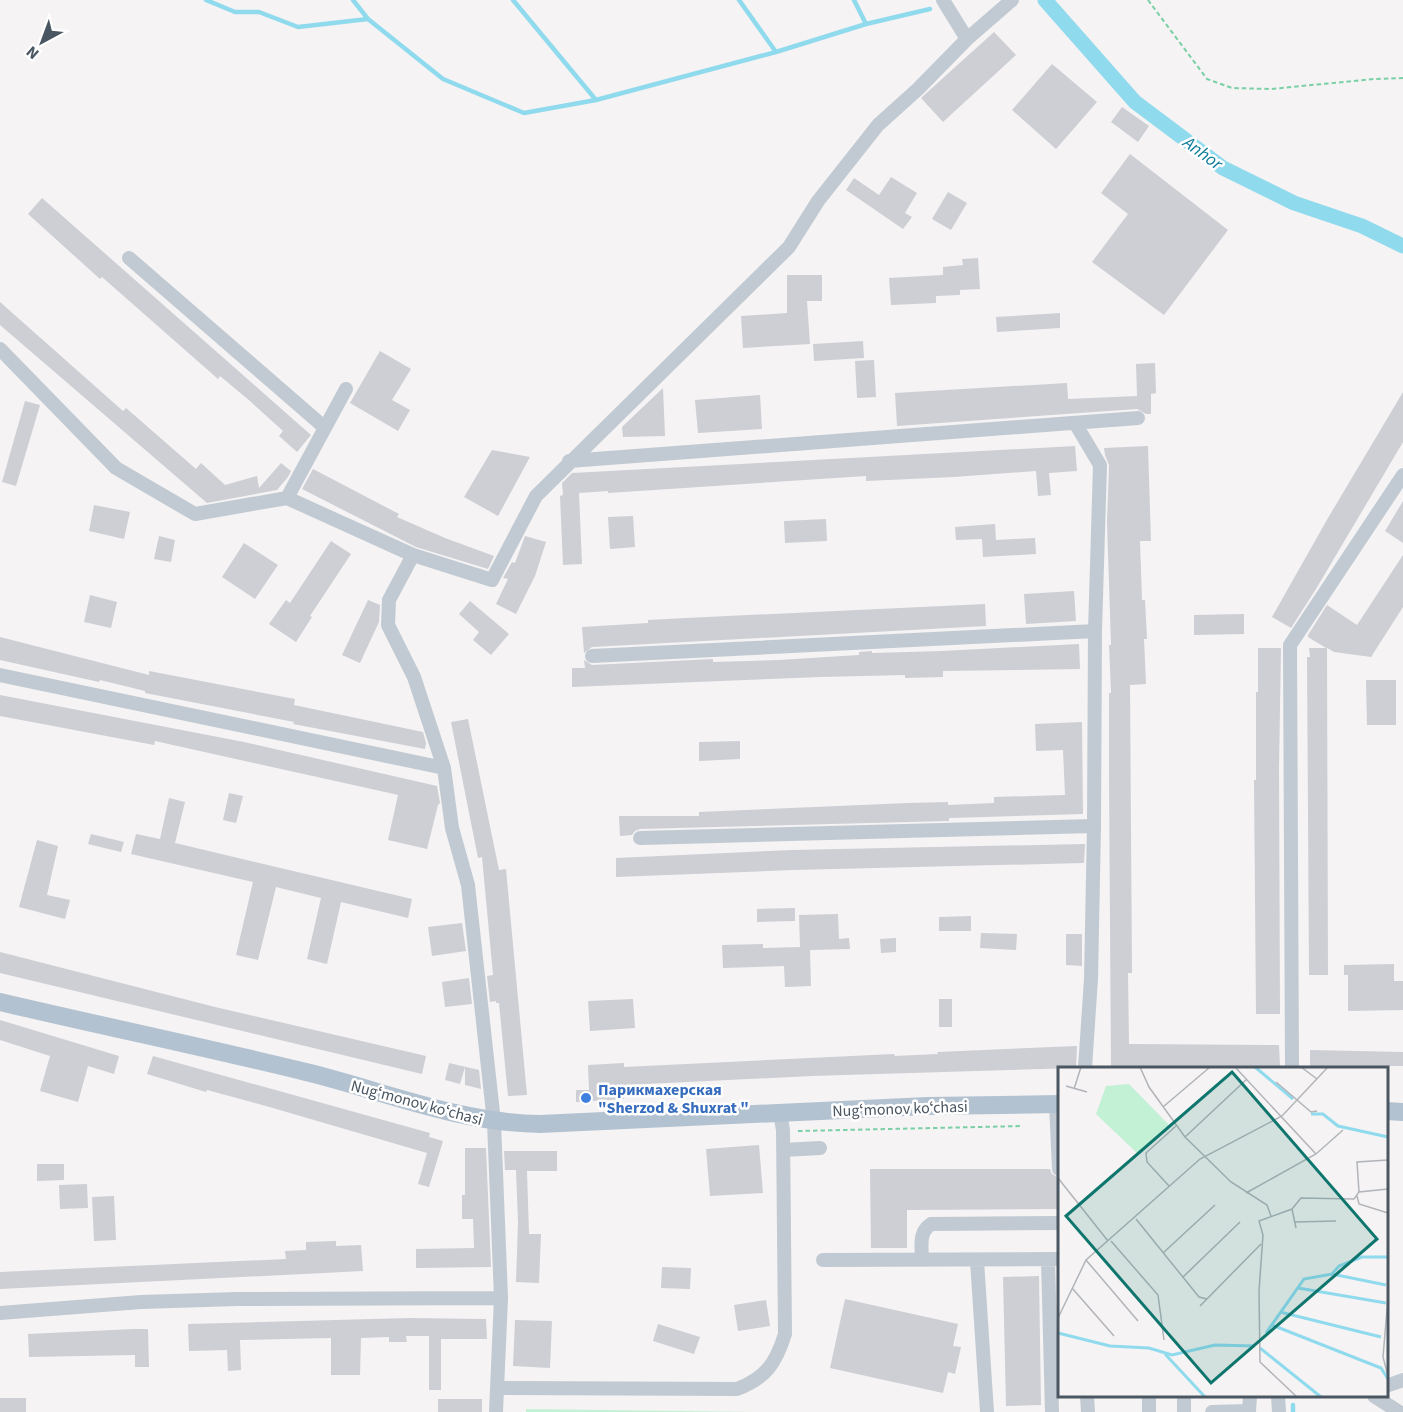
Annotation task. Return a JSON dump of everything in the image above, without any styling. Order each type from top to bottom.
[{"type":"main road","name":"Nugʻmonov koʻchasi","points":[[0,1002],[307,1072],[494,1122],[551,1124],[927,1106],[1058,1104]]},
{"type":"main road","points":[[1388,1111],[1403,1112]]},
{"type":"street","points":[[943,0],[967,39]]},
{"type":"street","points":[[0,349],[116,468],[195,514],[287,498],[413,555],[492,580],[536,496],[789,247],[818,201],[878,125],[967,39],[1012,0]]},
{"type":"street","points":[[129,258],[324,427]]},
{"type":"street","points":[[287,498],[346,389]]},
{"type":"street","points":[[569,461],[1138,418]]},
{"type":"street","points":[[1075,423],[1100,465],[1095,631],[1091,979],[1085,1067]]},
{"type":"street","points":[[1292,1067],[1290,645],[1403,475]]},
{"type":"street","points":[[413,555],[389,600],[388,625],[414,677],[444,768],[452,828],[468,885],[494,1122],[501,1298],[496,1412]]},
{"type":"street","points":[[592,656],[1095,631]]},
{"type":"street","points":[[0,675],[444,768]]},
{"type":"street","points":[[640,838],[1094,826]]},
{"type":"street","points":[[498,1388],[737,1389],[754,1382],[778,1356],[785,1334],[783,1150],[780,1113]]},
{"type":"street","points":[[783,1150],[820,1148]]},
{"type":"street","points":[[922,1260],[921,1237],[925,1229],[932,1224],[1058,1223]]},
{"type":"street","points":[[823,1260],[1053,1259],[1052,1412]]},
{"type":"street","points":[[977,1261],[987,1412]]},
{"type":"street","points":[[0,1313],[141,1302],[237,1299],[501,1298]]},
{"type":"street","points":[[1388,1385],[1403,1380]]},
{"type":"street","points":[[1278,1397],[1279,1412]]},
{"type":"street","points":[[1377,1397],[1399,1412]]},
{"type":"street","points":[[1212,1412],[1249,1411]]},
{"type":"path","points":[[1148,0],[1207,79],[1232,88],[1271,89],[1403,78]]},
{"type":"path","points":[[798,1131],[1023,1126]]},
{"type":"green space","points":[[526,1409],[754,1412],[526,1412]]},
{"type":"building","points":[[994,32],[1016,55],[943,122],[921,98]]},
{"type":"building","points":[[1052,64],[1097,102],[1056,149],[1012,110]]},
{"type":"building","points":[[1122,107],[1149,126],[1138,142],[1111,122]]},
{"type":"building","points":[[1130,154],[1228,230],[1164,315],[1092,262],[1128,214],[1101,193]]},
{"type":"building","points":[[891,177],[917,193],[905,213],[912,217],[903,229],[846,190],[854,178],[879,195]]},
{"type":"building","points":[[948,192],[967,203],[951,230],[932,219]]},
{"type":"building","points":[[42,198],[311,435],[297,452],[279,436],[283,431],[250,401],[220,376],[218,379],[102,277],[100,279],[28,214]]},
{"type":"building","points":[[978,258],[980,289],[960,290],[960,295],[936,296],[936,303],[891,305],[889,278],[943,275],[943,267],[963,265],[962,259]]},
{"type":"building","points":[[787,275],[822,275],[822,301],[807,301],[810,344],[743,348],[741,316],[787,313]]},
{"type":"building","points":[[0,302],[123,411],[126,408],[196,469],[201,463],[225,485],[257,476],[259,488],[281,463],[291,471],[288,477],[277,490],[207,503],[0,325]]},
{"type":"building","points":[[1060,313],[1060,328],[997,332],[996,317]]},
{"type":"building","points":[[863,341],[864,358],[814,361],[813,344]]},
{"type":"building","points":[[380,351],[411,369],[392,400],[410,410],[398,431],[350,403]]},
{"type":"building","points":[[874,360],[876,397],[857,398],[855,361]]},
{"type":"building","points":[[1155,363],[1156,393],[1151,394],[1151,414],[1137,409],[897,426],[895,393],[1067,383],[1068,399],[1137,396],[1136,364]]},
{"type":"building","points":[[663,388],[665,436],[623,437],[622,427]]},
{"type":"building","points":[[1403,392],[1403,442],[1291,628],[1272,617]]},
{"type":"building","points":[[760,395],[762,429],[698,433],[695,400]]},
{"type":"building","points":[[25,401],[40,405],[16,486],[2,482]]},
{"type":"building","points":[[1075,446],[1077,471],[1049,473],[1051,495],[1038,496],[1036,471],[866,481],[866,476],[579,493],[582,564],[563,565],[560,496],[563,495],[562,483],[572,473]]},
{"type":"building","points":[[1148,446],[1151,541],[1140,541],[1142,600],[1145,600],[1147,639],[1144,639],[1146,684],[1130,685],[1132,973],[1128,973],[1129,1044],[1279,1045],[1280,1066],[1111,1066],[1109,645],[1111,645],[1107,522],[1109,465],[1104,448]]},
{"type":"building","points":[[492,450],[530,457],[498,516],[464,497]]},
{"type":"building","points":[[313,469],[399,514],[397,517],[494,556],[488,569],[416,547],[302,489]]},
{"type":"building","points":[[1403,501],[1403,543],[1385,531]]},
{"type":"building","points":[[94,505],[130,512],[124,539],[89,531]]},
{"type":"building","points":[[633,516],[635,547],[610,549],[608,517]]},
{"type":"building","points":[[826,519],[827,541],[785,543],[784,521]]},
{"type":"building","points":[[995,524],[996,540],[1035,538],[1036,554],[983,557],[982,539],[956,540],[955,527]]},
{"type":"building","points":[[159,536],[175,540],[171,562],[154,559]]},
{"type":"building","points":[[525,536],[546,542],[535,576],[516,614],[496,604],[508,579],[503,578],[512,562],[515,563]]},
{"type":"building","points":[[331,541],[351,554],[310,616],[312,617],[296,642],[269,624],[286,600],[290,603]]},
{"type":"building","points":[[244,543],[278,565],[255,599],[222,577]]},
{"type":"building","points":[[1403,555],[1403,607],[1371,657],[1334,652],[1327,648],[1328,975],[1309,975],[1307,657],[1310,657],[1309,648],[1326,648],[1308,635],[1327,605],[1357,625]]},
{"type":"building","points":[[1074,591],[1076,621],[1026,624],[1024,594]]},
{"type":"building","points":[[90,595],[117,602],[111,628],[84,622]]},
{"type":"building","points":[[368,600],[380,605],[379,622],[360,663],[342,655]]},
{"type":"building","points":[[470,601],[509,634],[491,655],[473,640],[479,632],[459,614]]},
{"type":"building","points":[[985,604],[986,626],[592,647],[584,653],[582,627],[648,623],[648,620]]},
{"type":"building","points":[[1244,614],[1244,634],[1194,635],[1194,615]]},
{"type":"building","points":[[0,637],[149,675],[149,671],[295,699],[294,705],[423,732],[425,749],[293,724],[294,722],[145,693],[145,691],[100,680],[99,682],[0,660]]},
{"type":"building","points":[[1079,644],[1080,669],[943,671],[943,677],[905,678],[905,675],[821,677],[572,687],[572,668],[585,668],[584,660],[592,665],[713,659],[713,662],[779,660],[859,655],[859,652],[872,651],[872,653],[942,651]]},
{"type":"building","points":[[1258,648],[1281,648],[1280,1014],[1256,1014],[1254,780],[1256,780]]},
{"type":"building","points":[[1366,680],[1396,680],[1396,725],[1367,725]]},
{"type":"building","points":[[0,695],[244,742],[437,786],[440,803],[427,849],[388,840],[398,795],[155,741],[154,745],[0,716]]},
{"type":"building","points":[[468,719],[499,870],[506,869],[527,1095],[508,1096],[499,1003],[490,1002],[487,976],[493,975],[482,857],[478,858],[451,722]]},
{"type":"building","points":[[1082,722],[1083,814],[949,818],[949,821],[640,829],[632,835],[620,836],[619,816],[699,816],[699,812],[908,803],[948,802],[948,805],[994,803],[994,797],[1065,795],[1063,750],[1036,751],[1035,724]]},
{"type":"building","points":[[740,741],[740,759],[699,761],[699,742]]},
{"type":"building","points":[[229,793],[243,796],[236,823],[223,820]]},
{"type":"building","points":[[169,798],[185,802],[175,843],[412,899],[408,918],[341,902],[327,964],[307,959],[321,898],[276,887],[258,960],[236,955],[253,882],[131,854],[136,834],[160,839]]},
{"type":"building","points":[[91,834],[124,842],[121,852],[88,844]]},
{"type":"building","points":[[37,840],[58,846],[47,895],[70,900],[65,919],[19,907]]},
{"type":"building","points":[[1085,844],[1084,863],[616,877],[616,858],[792,850]]},
{"type":"building","points":[[795,908],[795,921],[757,922],[757,909]]},
{"type":"building","points":[[838,914],[839,939],[849,938],[850,949],[810,950],[811,986],[785,987],[784,966],[723,968],[722,945],[763,944],[763,948],[800,947],[799,915]]},
{"type":"building","points":[[971,916],[971,931],[939,931],[939,917]]},
{"type":"building","points":[[462,923],[466,951],[432,956],[428,927]]},
{"type":"building","points":[[981,933],[1017,934],[1016,950],[980,948]]},
{"type":"building","points":[[1066,934],[1082,934],[1082,966],[1066,965]]},
{"type":"building","points":[[896,938],[896,952],[881,953],[880,939]]},
{"type":"building","points":[[0,952],[215,1007],[426,1056],[422,1074],[0,973]]},
{"type":"building","points":[[1394,964],[1394,981],[1403,981],[1403,1010],[1348,1011],[1348,975],[1344,975],[1344,965]]},
{"type":"building","points":[[469,978],[472,1004],[445,1007],[442,982]]},
{"type":"building","points":[[633,999],[635,1028],[590,1031],[588,1001]]},
{"type":"building","points":[[939,999],[952,999],[952,1027],[939,1027]]},
{"type":"building","points":[[0,1020],[119,1056],[114,1074],[88,1066],[78,1102],[40,1091],[50,1056],[0,1040]]},
{"type":"building","points":[[1077,1046],[1076,1067],[625,1085],[623,1086],[624,1099],[576,1102],[576,1090],[589,1090],[588,1065],[624,1063],[624,1067],[894,1054],[895,1056],[938,1054],[937,1052]]},
{"type":"building","points":[[1310,1050],[1403,1052],[1403,1066],[1310,1066]]},
{"type":"building","points":[[153,1056],[430,1133],[429,1137],[443,1141],[429,1187],[418,1184],[427,1153],[147,1074]]},
{"type":"building","points":[[449,1063],[479,1070],[481,1089],[465,1085],[465,1067],[460,1084],[445,1080]]},
{"type":"building","points":[[759,1145],[763,1193],[710,1196],[706,1149]]},
{"type":"building","points":[[465,1148],[486,1148],[491,1267],[416,1268],[416,1249],[474,1248],[473,1219],[462,1219],[462,1195],[465,1195]]},
{"type":"building","points":[[504,1151],[557,1151],[557,1171],[527,1171],[529,1234],[541,1234],[539,1283],[516,1282],[518,1223],[516,1170],[505,1170]]},
{"type":"building","points":[[37,1164],[64,1164],[64,1180],[37,1181]]},
{"type":"building","points":[[870,1169],[1050,1169],[1052,1174],[1058,1177],[1058,1209],[907,1210],[907,1248],[871,1248]]},
{"type":"building","points":[[87,1184],[88,1208],[60,1209],[59,1185]]},
{"type":"building","points":[[114,1196],[116,1240],[94,1241],[92,1197]]},
{"type":"building","points":[[336,1241],[336,1246],[361,1245],[363,1271],[0,1289],[0,1272],[286,1259],[285,1251],[306,1250],[306,1242]]},
{"type":"building","points":[[662,1267],[691,1268],[690,1289],[661,1288]]},
{"type":"building","points":[[1039,1276],[1041,1405],[1006,1406],[1003,1277]]},
{"type":"building","points":[[845,1299],[958,1324],[953,1346],[961,1347],[955,1374],[948,1372],[943,1393],[830,1368]]},
{"type":"building","points":[[766,1300],[770,1326],[738,1331],[734,1305]]},
{"type":"building","points":[[409,1318],[486,1319],[487,1339],[441,1339],[441,1390],[429,1390],[429,1336],[406,1336],[407,1342],[389,1342],[389,1337],[361,1338],[360,1375],[331,1375],[331,1338],[240,1340],[241,1370],[228,1371],[227,1350],[189,1351],[188,1324]]},
{"type":"building","points":[[515,1320],[552,1321],[550,1368],[513,1366]]},
{"type":"building","points":[[658,1324],[700,1337],[694,1354],[653,1341]]},
{"type":"building","points":[[148,1329],[149,1367],[135,1367],[135,1355],[29,1357],[28,1334]]},
{"type":"building","points":[[0,1398],[26,1398],[26,1412],[0,1412]]},
{"type":"building","points":[[438,1399],[482,1399],[482,1412],[438,1412]]},
{"type":"waterway","points":[[206,0],[235,12],[259,12],[298,27],[368,19]]},
{"type":"waterway","points":[[353,0],[368,19],[443,79],[524,113],[596,100],[776,52],[866,24],[930,9]]},
{"type":"waterway","points":[[513,0],[596,100]]},
{"type":"waterway","points":[[739,0],[776,52]]},
{"type":"waterway","points":[[854,0],[866,24]]},
{"type":"waterway","name":"Anhor","points":[[1045,0],[1135,102],[1223,168],[1294,203],[1362,226],[1403,246]]},
{"type":"waterway","points":[[1293,1405],[1293,1412]]},
{"type":"place","name":"Парикмахерская \"Sherzod & Shuxrat \"","points":[[586,1098]]}]
